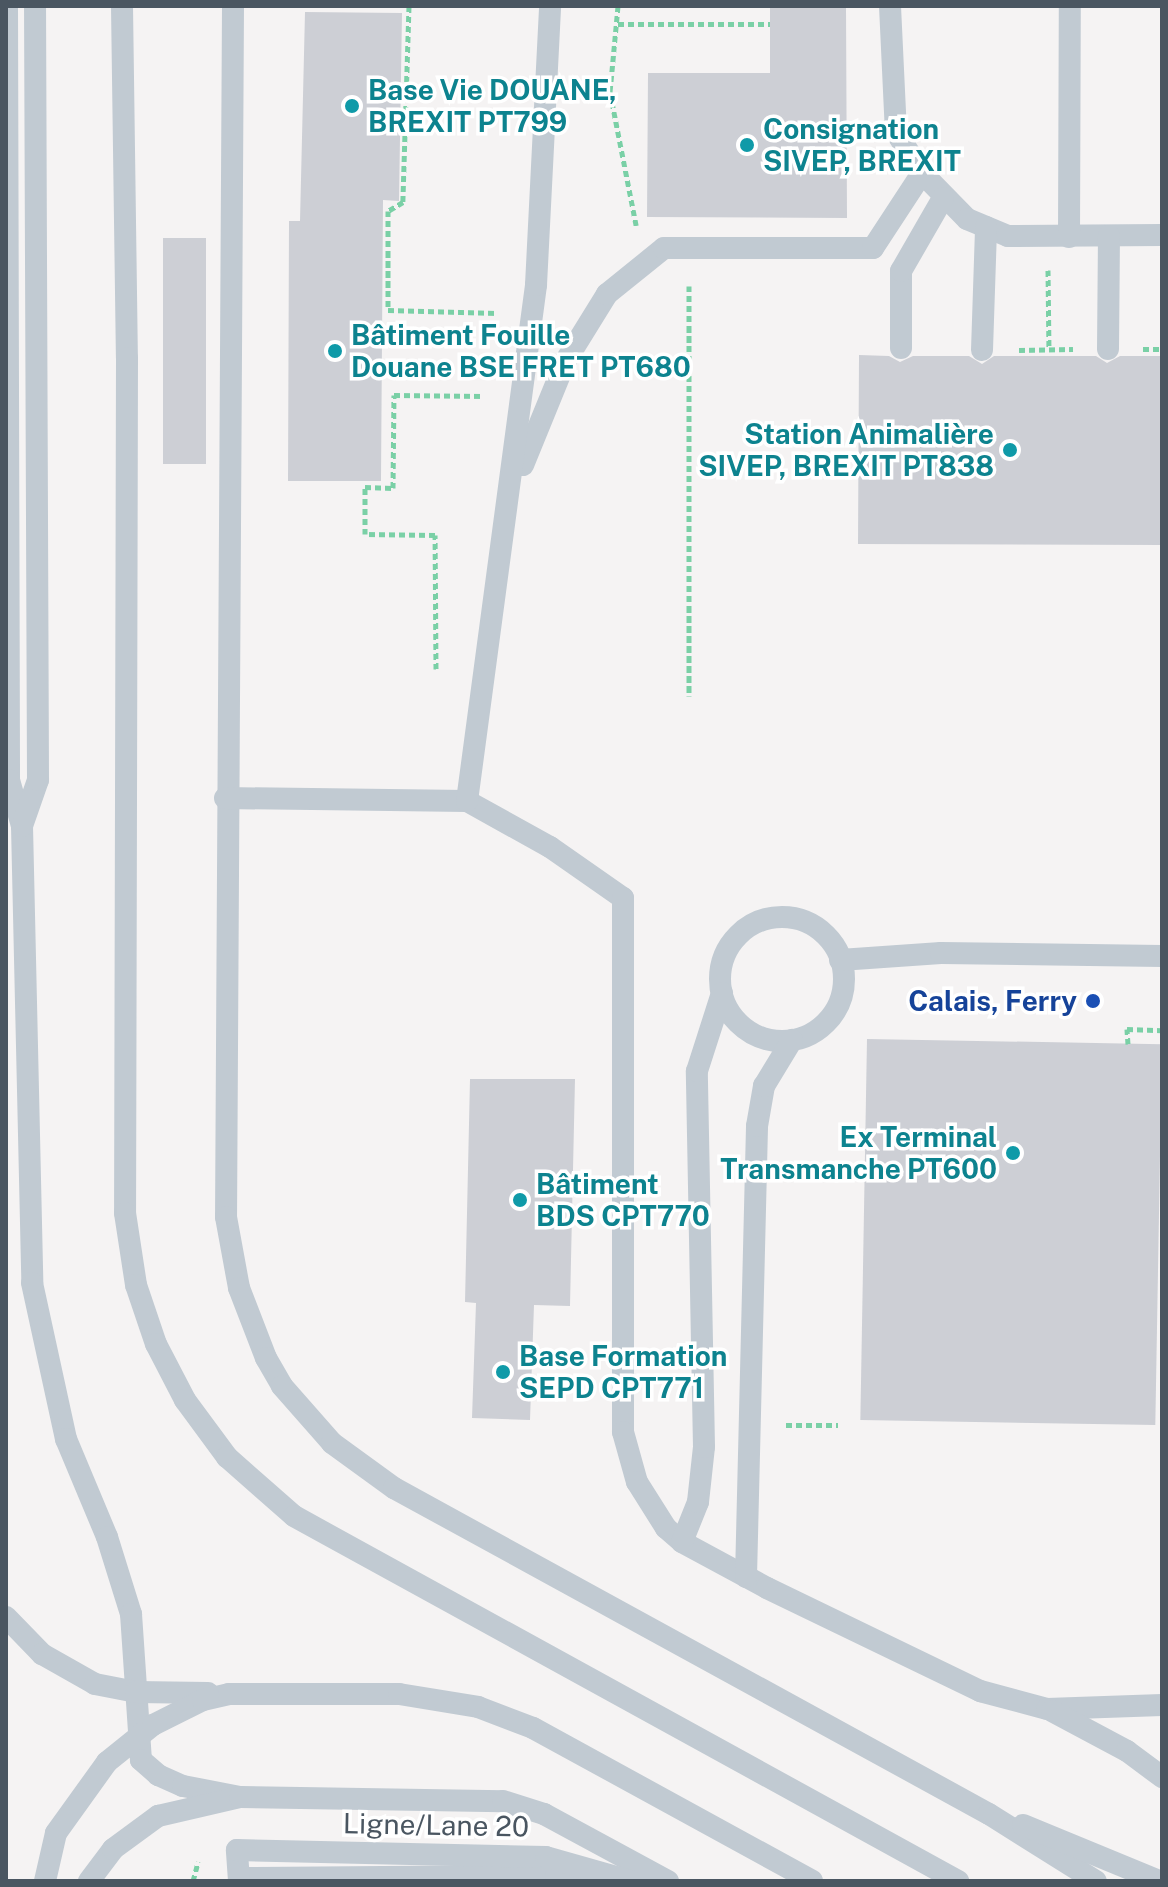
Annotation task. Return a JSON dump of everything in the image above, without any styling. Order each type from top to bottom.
[{"type":"lane","points":[[7,6],[9,780],[14,818],[32,1283],[66,1439],[107,1537],[131,1614],[136,1736],[141,1760],[158,1775],[202,1792],[240,1797],[503,1801],[544,1814],[668,1881]]},
{"type":"lane","points":[[14,818],[38,780],[35,6]]},
{"type":"lane","points":[[122,6],[127,358],[125,1213],[136,1285],[156,1344],[185,1400],[227,1457],[294,1516],[958,1881]]},
{"type":"lane","points":[[233,6],[225,798],[226,1217],[239,1288],[282,1386],[332,1443],[424,1508],[989,1814],[1096,1881]]},
{"type":"lane","points":[[467,801],[536,285],[550,6]]},
{"type":"lane","points":[[890,6],[896,132],[922,173],[943,198],[986,227],[1008,236],[1162,235]]},
{"type":"lane","points":[[1069,237],[1070,6]]},
{"type":"lane","points":[[502,530],[565,362],[607,294],[664,248],[873,248],[922,173]]},
{"type":"lane","points":[[901,348],[901,271],[943,198]]},
{"type":"lane","points":[[982,350],[986,227]]},
{"type":"lane","points":[[1108,349],[1109,236]]},
{"type":"lane","points":[[225,798],[467,801],[550,847],[623,898],[623,1432],[637,1482],[666,1528],[682,1542],[934,1671],[980,1691],[1047,1709],[1127,1751],[1162,1777]]},
{"type":"lane","points":[[682,1542],[698,1502],[704,1447],[697,1071],[722,993],[726,954],[742,932],[765,920],[805,922],[827,937],[840,960],[844,986],[835,1011],[816,1030],[792,1040],[765,1039],[742,1027],[722,993]]},
{"type":"lane","points":[[840,960],[930,953],[1162,956]]},
{"type":"lane","points":[[746,1577],[757,1126],[764,1086],[792,1040]]},
{"type":"lane","points":[[6,1617],[32,1645],[69,1671],[95,1684],[136,1692],[399,1694],[478,1707],[533,1728],[812,1881]]},
{"type":"lane","points":[[45,1881],[56,1833],[73,1803],[136,1736],[203,1700],[229,1694]]},
{"type":"lane","points":[[1047,1709],[1162,1705]]},
{"type":"lane","points":[[89,1881],[113,1849],[158,1816],[240,1797]]},
{"type":"lane","points":[[989,1814],[1069,1841],[1159,1881]]},
{"type":"lane","name":"Ligne/Lane 20","points":[[239,1880],[237,1850],[546,1857],[631,1881]]},
{"type":"lane","points":[[239,1880],[556,1876],[585,1881]]},
{"type":"path","points":[[409,6],[403,202],[388,211],[388,310],[514,313]]},
{"type":"path","points":[[618,6],[610,92],[636,226]]},
{"type":"path","points":[[618,24],[770,24]]},
{"type":"path","points":[[689,273],[689,696]]},
{"type":"path","points":[[982,350],[1162,349]]},
{"type":"path","points":[[436,669],[435,535],[365,534],[365,487],[393,488],[394,395],[498,396]]},
{"type":"path","points":[[1128,1044],[1127,1029],[1162,1030]]},
{"type":"building","name":"Consignation SIVEP, BREXIT","points":[[770,6],[846,6],[847,218],[647,217],[648,73],[770,73]]},
{"type":"building","points":[[305,12],[402,13],[399,201],[383,200],[381,481],[288,481],[289,221],[300,221]]},
{"type":"building","points":[[163,238],[206,238],[206,464],[163,464]]},
{"type":"building","name":"Station Animalière SIVEP, BREXIT PT838","points":[[859,355],[889,356],[900,362],[913,356],[969,356],[982,364],[994,356],[1096,356],[1107,363],[1120,356],[1162,356],[1162,545],[858,544]]},
{"type":"building","name":"Ex Terminal Transmanche PT600","points":[[867,1039],[1162,1044],[1155,1425],[860,1420]]},
{"type":"building","name":"Bâtiment BDS CPT770","points":[[470,1079],[575,1079],[570,1306],[534,1305],[530,1420],[472,1418],[476,1303],[465,1302]]},
{"type":"place","name":"Base Vie DOUANE, BREXIT PT799","points":[[352,106]]},
{"type":"place","name":"Consignation SIVEP, BREXIT","points":[[747,145]]},
{"type":"place","name":"Bâtiment Fouille Douane BSE FRET PT680","points":[[335,351]]},
{"type":"place","name":"Station Animalière SIVEP, BREXIT PT838","points":[[1010,450]]},
{"type":"place","name":"Calais, Ferry","points":[[1093,1001]]},
{"type":"place","name":"Ex Terminal Transmanche PT600","points":[[1013,1153]]},
{"type":"place","name":"Bâtiment BDS CPT770","points":[[520,1200]]},
{"type":"place","name":"Base Formation SEPD CPT771","points":[[503,1372]]}]
